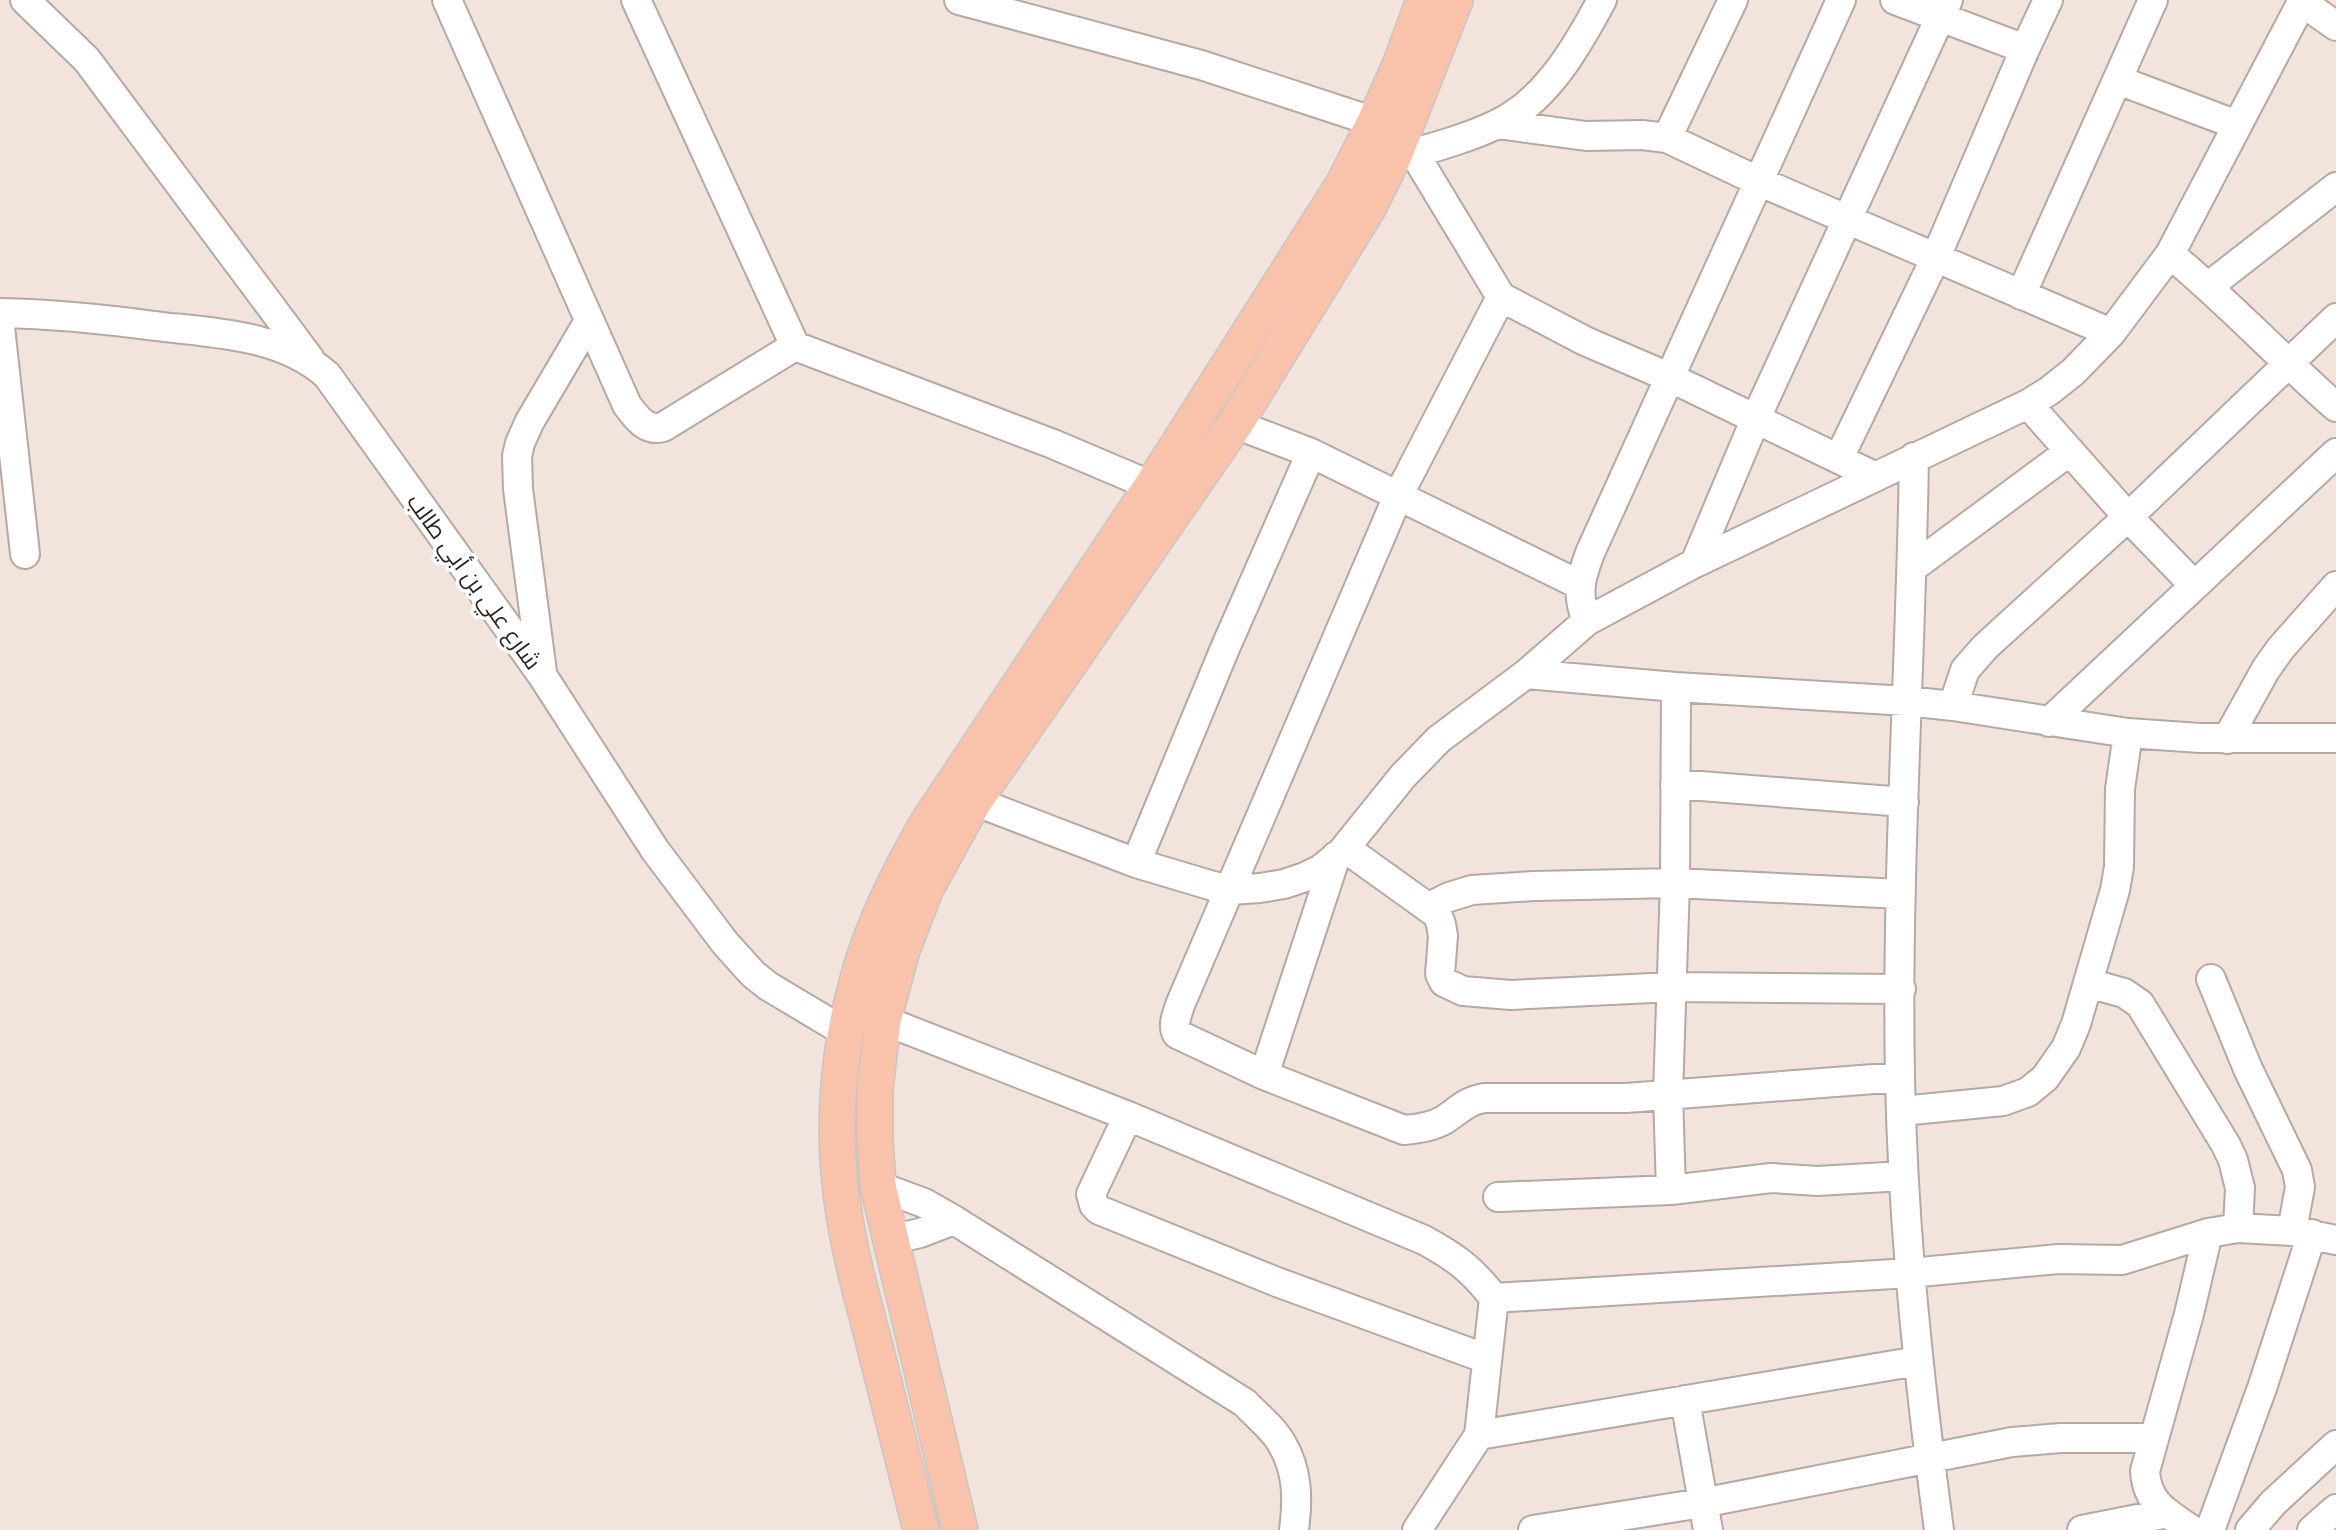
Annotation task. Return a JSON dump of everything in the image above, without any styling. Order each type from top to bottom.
[{"type":"main road","points":[[921,1530],[850,1248],[841,1198],[837,1133],[839,1084],[845,1032],[858,978],[899,873],[926,824],[1152,485],[1343,185],[1401,63],[1424,0]]},
{"type":"main road","points":[[960,1530],[878,1186],[875,1089],[883,1020],[902,950],[926,888],[974,801],[1235,424],[1368,208],[1404,155],[1455,0]]},
{"type":"street","points":[[25,0],[87,60],[313,362]]},
{"type":"street","points":[[447,0],[627,405],[638,419],[647,427],[656,429],[673,422],[794,346]]},
{"type":"street","points":[[636,0],[794,346],[1052,443],[1152,485]]},
{"type":"street","points":[[959,0],[1201,65],[1375,122]]},
{"type":"street","points":[[1602,0],[1572,51],[1547,85],[1529,103],[1497,124],[1404,155],[1501,297],[1585,341],[1671,378],[1874,476]]},
{"type":"street","points":[[1667,138],[1733,0]]},
{"type":"street","points":[[1587,621],[1580,602],[1580,584],[1590,553],[1841,0]]},
{"type":"street","points":[[1895,0],[1944,9],[2025,49]]},
{"type":"street","points":[[1839,458],[1936,257],[2048,0]]},
{"type":"street","points":[[2021,295],[2153,0]]},
{"type":"street","points":[[974,801],[1136,863],[1231,890],[1284,884],[1305,877],[1340,852],[1403,776],[1439,739],[1526,674],[1587,621],[1695,563],[2028,404],[2073,372],[2111,333],[2170,254],[2302,1],[2336,26]]},
{"type":"street","points":[[1695,563],[1756,418],[1944,9]]},
{"type":"street","points":[[2118,80],[2237,125]]},
{"type":"street","points":[[1497,124],[1586,136],[1642,135],[1667,138],[1758,181],[2111,333]]},
{"type":"street","points":[[2209,286],[2336,187]]},
{"type":"street","points":[[2170,254],[2209,286],[2288,365],[2336,407]]},
{"type":"street","points":[[1501,297],[1398,496],[1180,1006],[1175,1029],[1177,1034],[1264,1075],[1404,1130],[1441,1122],[1471,1100],[1484,1098],[1594,1099],[1900,1077]]},
{"type":"street","name":"شارع علي بن أبي طالب","points":[[0,313],[118,321],[217,333],[275,345],[313,362],[327,375],[542,675],[655,850],[725,943],[753,974],[768,986],[845,1032]]},
{"type":"street","points":[[1953,706],[1965,670],[1985,647],[2128,517],[2336,318]]},
{"type":"street","points":[[542,675],[518,489],[517,456],[530,421],[589,321]]},
{"type":"street","points":[[0,327],[25,554]]},
{"type":"street","points":[[2028,404],[2128,517],[2194,585]]},
{"type":"street","points":[[1235,424],[1311,453],[1580,584]]},
{"type":"street","points":[[1912,568],[2070,451]]},
{"type":"street","points":[[1136,863],[1215,671],[1311,453]]},
{"type":"street","points":[[2049,722],[2336,453]]},
{"type":"street","points":[[1914,457],[1901,894],[1900,1077],[1910,1273],[1939,1530]]},
{"type":"street","points":[[2227,739],[2266,669],[2336,586]]},
{"type":"street","points":[[1526,674],[1676,687],[1907,701],[2128,733],[2227,739],[2336,738]]},
{"type":"street","points":[[1671,1190],[1668,1094],[1675,883],[1676,687]]},
{"type":"street","points":[[1902,1111],[2003,1101],[2028,1092],[2045,1078],[2066,1048],[2076,1024],[2115,890],[2119,867],[2120,789],[2128,733]]},
{"type":"street","points":[[1675,784],[1904,802]]},
{"type":"street","points":[[1340,852],[1437,914],[1443,936],[1440,974],[1444,982],[1463,991],[1511,995],[1672,986],[1901,989]]},
{"type":"street","points":[[1264,1075],[1340,852]]},
{"type":"street","points":[[1429,907],[1448,897],[1472,890],[1534,886],[1675,883],[1901,894]]},
{"type":"street","points":[[2210,1530],[2262,1388],[2313,1235],[2297,1170],[2248,1069],[2211,979]]},
{"type":"street","points":[[2088,983],[2124,993],[2140,1004],[2226,1145],[2238,1173],[2238,1228]]},
{"type":"street","points":[[883,1020],[1128,1116],[1424,1240],[1471,1269],[1494,1298],[1479,1435],[1417,1530]]},
{"type":"street","points":[[1128,1116],[1091,1194],[1094,1205],[1099,1210],[1278,1282],[1487,1359]]},
{"type":"street","points":[[1498,1197],[1671,1190],[1771,1178],[1818,1181],[1903,1175]]},
{"type":"street","points":[[878,1186],[924,1203],[954,1220],[1245,1403],[1282,1443],[1287,1454],[1296,1478],[1294,1530]]},
{"type":"street","points":[[890,1240],[920,1233],[954,1220]]},
{"type":"street","points":[[1494,1298],[1910,1273],[2059,1259],[2122,1260],[2207,1233],[2238,1228],[2313,1235]]},
{"type":"street","points":[[2192,1530],[2157,1505],[2146,1485],[2145,1471],[2189,1314],[2207,1233]]},
{"type":"street","points":[[1479,1435],[1918,1361]]},
{"type":"street","points":[[1685,1401],[1705,1517]]},
{"type":"street","points":[[1533,1530],[1705,1517],[1929,1458],[2012,1442],[2061,1438],[2154,1438]]},
{"type":"street","points":[[2250,1530],[2273,1503],[2336,1445]]},
{"type":"street","points":[[2312,1530],[2336,1509]]},
{"type":"street","points":[[2082,1530],[2168,1513]]}]
